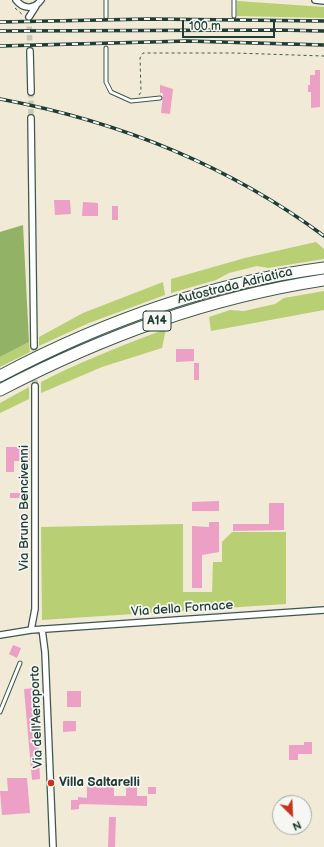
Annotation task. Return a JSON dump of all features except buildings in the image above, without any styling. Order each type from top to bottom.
[{"type":"highway","name":"Autostrada Adriatica","points":[[0,376],[71,340],[151,309],[245,282],[324,268]]},
{"type":"highway","name":"Autostrada Adriatica","points":[[0,390],[75,353],[165,318],[248,294],[324,280]]},
{"type":"street","points":[[16,0],[22,6],[29,18],[40,2]]},
{"type":"street","points":[[315,0],[324,0]]},
{"type":"street","points":[[22,6],[29,8],[40,2]]},
{"type":"street","points":[[30,51],[31,92]]},
{"type":"street","points":[[31,118],[34,346]]},
{"type":"street","name":"Via Bruno Bencivenni","points":[[31,630],[35,608],[35,386]]},
{"type":"street","name":"Via della Fornace","points":[[42,629],[324,610]]},
{"type":"street","points":[[0,635],[42,629]]},
{"type":"street","name":"Via dell'Aeroporto","points":[[42,629],[46,652],[53,847]]},
{"type":"lane","points":[[106,0],[106,17]]},
{"type":"lane","points":[[234,0],[234,16]]},
{"type":"lane","points":[[106,48],[108,88],[111,92],[128,100],[136,101],[160,98]]},
{"type":"lane","points":[[0,712],[20,664]]},
{"type":"path","points":[[128,100],[137,97],[141,92],[140,58],[143,53],[234,53],[324,56]]},
{"type":"green space","points":[[237,1],[324,7],[324,18],[237,16]]},
{"type":"green space","points":[[23,225],[29,342],[0,357],[0,232]]},
{"type":"green space","points":[[316,242],[324,249],[324,259],[268,268],[257,266],[229,273],[216,280],[171,293],[171,279],[245,258]]},
{"type":"green space","points":[[163,282],[165,295],[89,323],[39,346],[39,337],[83,313]]},
{"type":"green space","points":[[324,291],[324,310],[211,331],[209,317],[230,310],[244,311],[275,304],[284,298]]},
{"type":"green space","points":[[166,329],[162,348],[102,367],[41,393],[41,382],[72,367]]},
{"type":"green space","points":[[29,342],[30,352],[0,367],[0,357]]},
{"type":"green space","points":[[29,387],[29,399],[0,413],[0,403]]},
{"type":"green space","points":[[183,524],[183,592],[212,592],[213,562],[222,562],[222,542],[232,532],[286,532],[286,604],[42,620],[41,527]]},
{"type":"tunnel","points":[[29,18],[30,51]]},
{"type":"tunnel","points":[[31,92],[31,118]]},
{"type":"tunnel","points":[[34,346],[35,386]]},
{"type":"railway","points":[[0,22],[150,19],[324,21]]},
{"type":"railway","points":[[0,31],[324,31]]},
{"type":"railway","points":[[0,46],[187,41],[324,45]]},
{"type":"railway","points":[[0,99],[44,108],[86,120],[129,133],[170,149],[210,167],[249,188],[324,236]]},
{"type":"place","name":"Villa Saltarelli","points":[[51,783]]}]
